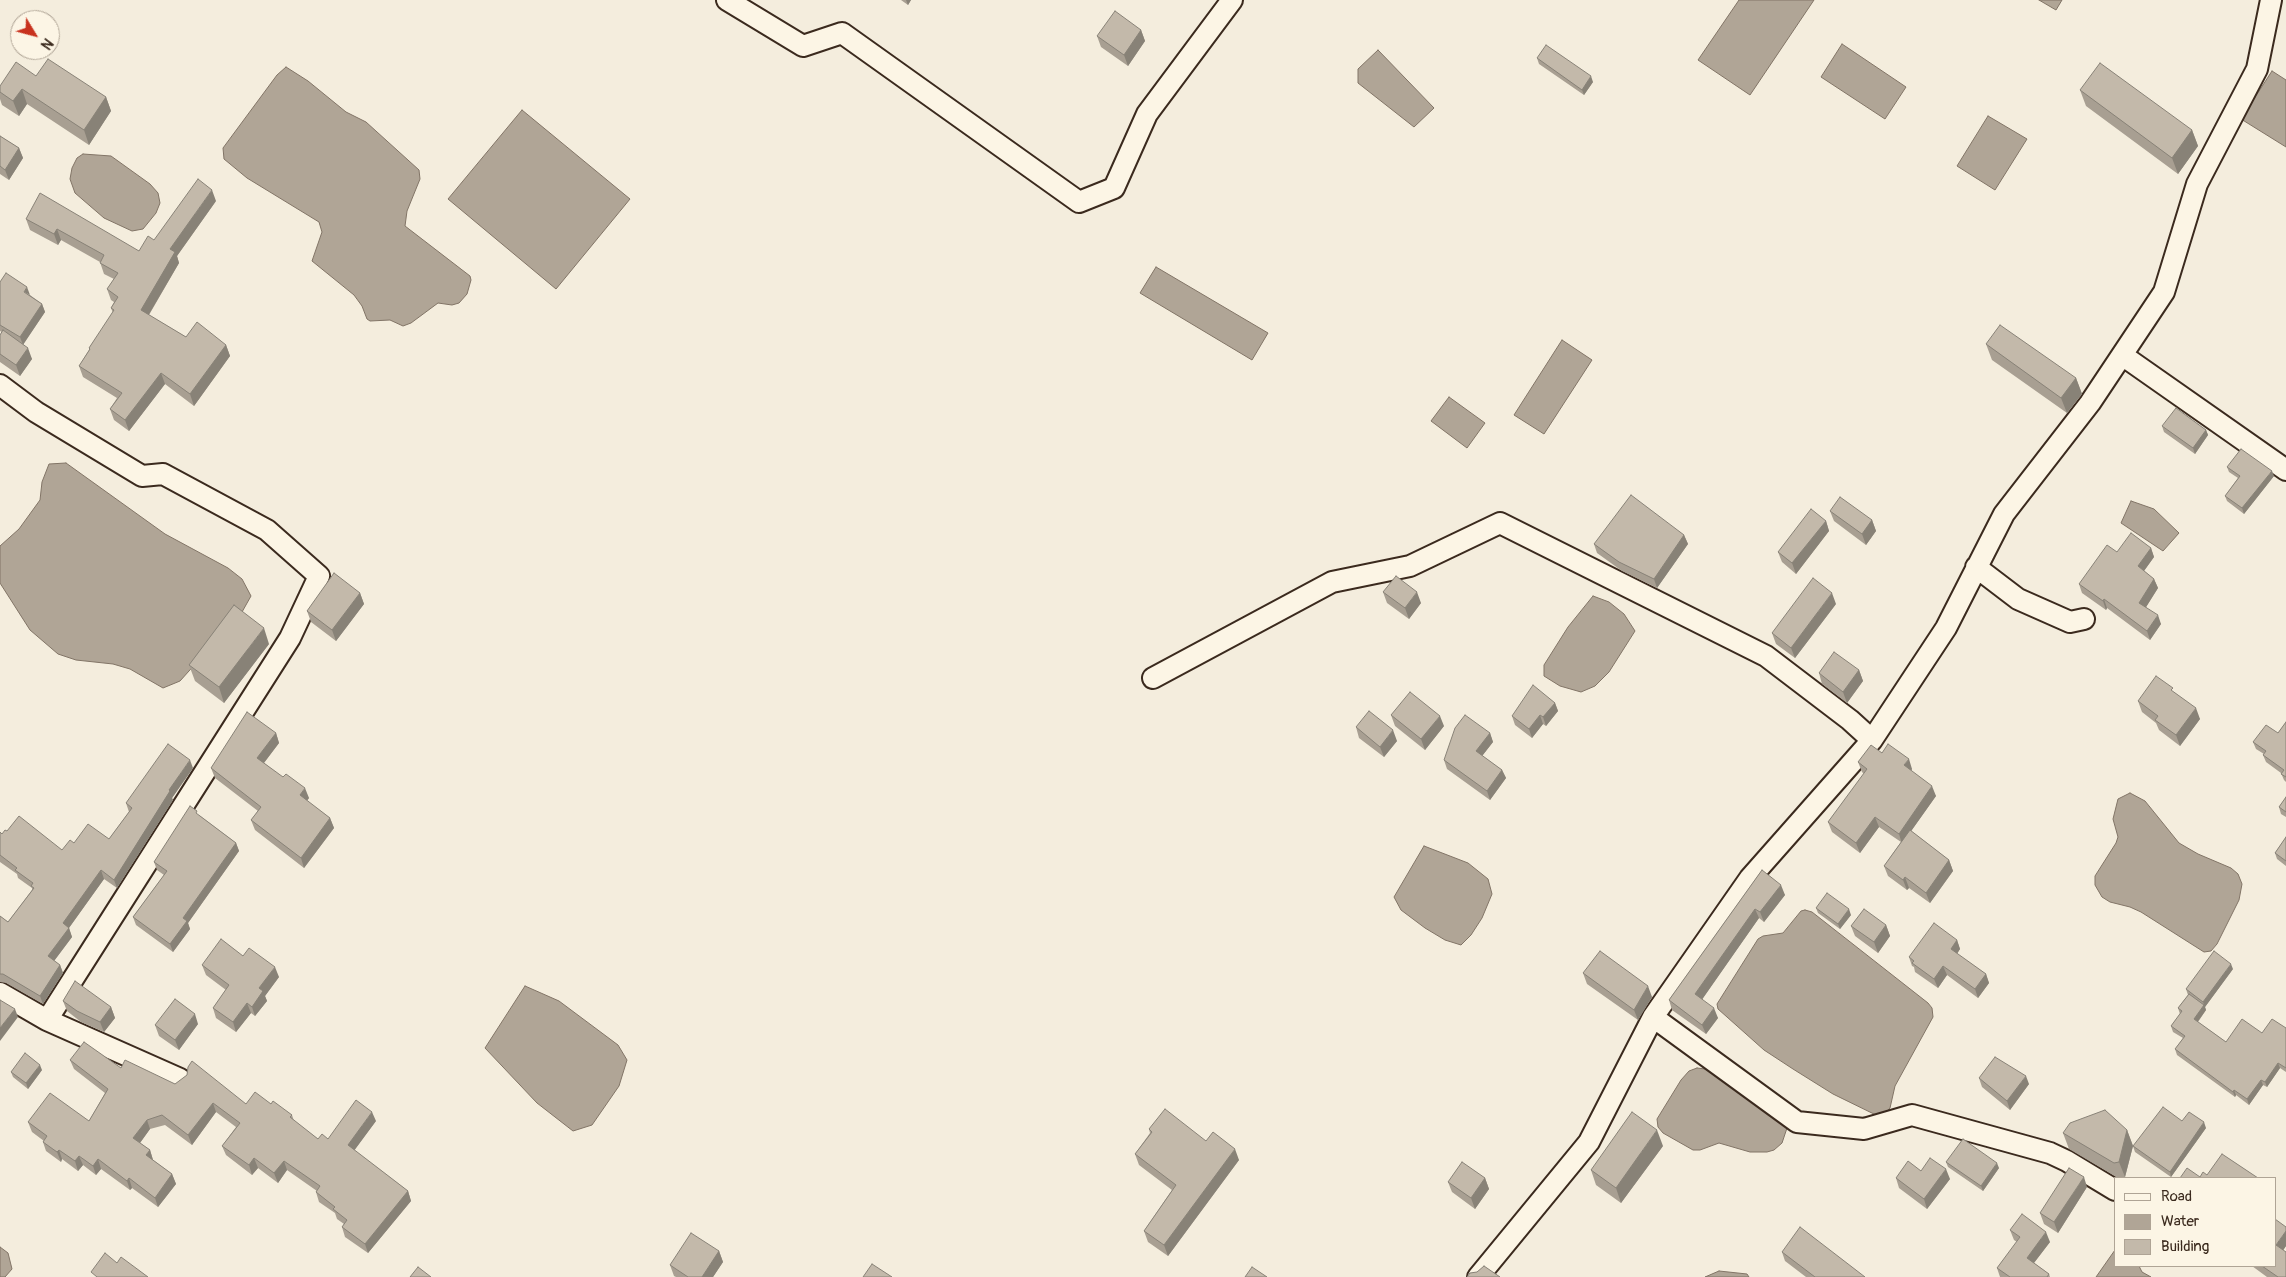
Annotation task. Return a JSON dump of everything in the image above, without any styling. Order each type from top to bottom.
[{"type":"street","points":[[728,0],[803,46],[842,34],[1079,202],[1114,188],[1147,114],[1232,0]]},
{"type":"street","points":[[1478,1277],[1589,1142],[1653,1017],[1750,878],[1872,740],[1946,628],[2004,514],[2090,404],[2164,292],[2197,184],[2257,69],[2271,0]]},
{"type":"street","points":[[2122,355],[2286,470]]},
{"type":"street","points":[[0,385],[36,412],[142,476],[164,474],[267,530],[319,576],[290,638],[47,1020]]},
{"type":"street","points":[[1153,678],[1332,582],[1410,566],[1500,523],[1766,656],[1850,720],[1872,740]]},
{"type":"street","points":[[1976,567],[2018,599],[2070,622],[2084,619]]},
{"type":"street","points":[[0,993],[47,1020],[180,1078]]},
{"type":"street","points":[[1653,1017],[1797,1122],[1864,1129],[1912,1115],[2050,1153],[2114,1189]]},
{"type":"water","points":[[1739,0],[1814,0],[1750,95],[1698,60]]},
{"type":"water","points":[[2039,0],[2062,0],[2056,10]]},
{"type":"water","points":[[1842,44],[1906,87],[1885,119],[1821,77]]},
{"type":"water","points":[[1378,50],[1434,108],[1414,127],[1358,83],[1358,69]]},
{"type":"water","points":[[286,67],[308,81],[346,112],[366,122],[419,170],[420,179],[407,211],[405,226],[470,276],[471,280],[467,294],[459,303],[452,305],[438,303],[411,323],[403,326],[390,320],[370,321],[367,319],[362,306],[354,295],[312,261],[322,232],[319,222],[247,178],[224,159],[223,148],[277,75]]},
{"type":"water","points":[[2272,71],[2286,80],[2286,147],[2241,119]]},
{"type":"water","points":[[522,110],[630,199],[556,289],[448,199]]},
{"type":"water","points":[[1988,116],[2027,139],[1995,190],[1957,166]]},
{"type":"water","points":[[83,154],[111,156],[150,184],[158,193],[160,203],[156,213],[143,229],[132,231],[104,218],[75,193],[70,179],[72,168],[77,158]]},
{"type":"water","points":[[1156,267],[1268,333],[1252,360],[1140,293]]},
{"type":"water","points":[[1562,340],[1592,360],[1544,434],[1514,415]]},
{"type":"water","points":[[1449,397],[1485,423],[1467,448],[1431,421]]},
{"type":"water","points":[[66,463],[165,534],[228,568],[242,579],[251,596],[242,612],[180,681],[163,688],[130,669],[113,664],[76,660],[58,654],[30,630],[0,583],[0,546],[19,529],[40,500],[42,482],[49,464]]},
{"type":"water","points":[[2131,501],[2154,509],[2179,533],[2163,551],[2121,523]]},
{"type":"water","points":[[1593,596],[1609,602],[1624,614],[1635,631],[1609,672],[1595,686],[1581,692],[1560,686],[1544,676],[1544,665],[1568,627]]},
{"type":"water","points":[[2130,793],[2145,801],[2179,843],[2198,854],[2231,868],[2238,874],[2242,884],[2239,900],[2217,944],[2211,951],[2204,952],[2141,912],[2110,902],[2102,897],[2095,885],[2095,876],[2118,837],[2113,819],[2118,799]]},
{"type":"water","points":[[1424,846],[1468,863],[1488,879],[1492,894],[1482,918],[1471,935],[1461,945],[1445,940],[1425,928],[1401,910],[1394,897]]},
{"type":"water","points":[[1801,911],[1812,912],[1932,1008],[1933,1017],[1895,1086],[1890,1108],[1883,1115],[1878,1116],[1833,1094],[1793,1069],[1764,1050],[1718,1009],[1717,1004],[1758,939],[1763,936],[1783,933]]},
{"type":"water","points":[[525,986],[559,1001],[618,1045],[627,1060],[619,1086],[592,1125],[573,1131],[537,1103],[485,1048]]},
{"type":"water","points":[[1697,1068],[1705,1069],[1735,1086],[1785,1123],[1787,1128],[1782,1143],[1774,1150],[1767,1152],[1750,1152],[1719,1143],[1700,1150],[1693,1150],[1663,1133],[1658,1127],[1657,1119],[1681,1080],[1689,1071]]},
{"type":"water","points":[[0,1247],[8,1253],[12,1269],[5,1277],[0,1277]]},
{"type":"water","points":[[2114,1251],[2114,1267],[2140,1267],[2142,1272],[2151,1277],[2096,1277]]},
{"type":"water","points":[[1719,1271],[1747,1274],[1749,1277],[1705,1277]]},
{"type":"building","points":[[1115,11],[1141,30],[1124,55],[1097,36]]},
{"type":"building","points":[[1546,45],[1591,76],[1582,90],[1537,58]]},
{"type":"building","points":[[47,60],[50,60],[106,97],[84,130],[22,89],[13,101],[0,92],[0,86],[16,62],[36,76]]},
{"type":"building","points":[[2100,63],[2192,130],[2172,158],[2080,90]]},
{"type":"building","points":[[0,136],[19,148],[5,170],[0,166]]},
{"type":"building","points":[[198,179],[212,190],[170,249],[175,252],[141,310],[186,337],[197,322],[226,345],[190,394],[161,373],[125,420],[110,409],[122,393],[79,366],[114,310],[111,308],[118,297],[107,289],[118,273],[100,263],[104,255],[57,229],[54,234],[26,219],[40,193],[139,251],[148,236],[154,240]]},
{"type":"building","points":[[6,273],[27,287],[24,292],[42,304],[20,337],[0,325],[0,282]]},
{"type":"building","points":[[2000,325],[2076,378],[2061,398],[1986,344]]},
{"type":"building","points":[[3,330],[28,348],[16,365],[0,354],[0,335]]},
{"type":"building","points":[[2176,408],[2206,430],[2193,448],[2162,426]]},
{"type":"building","points":[[2241,449],[2272,471],[2242,508],[2225,496],[2240,476],[2227,467]]},
{"type":"building","points":[[1631,495],[1684,535],[1654,579],[1619,562],[1594,544]]},
{"type":"building","points":[[1840,497],[1872,520],[1862,534],[1830,511]]},
{"type":"building","points":[[1811,509],[1826,521],[1792,563],[1778,552]]},
{"type":"building","points":[[2131,533],[2151,548],[2138,566],[2154,579],[2139,603],[2158,615],[2147,631],[2104,599],[2103,601],[2079,584],[2107,545],[2117,552]]},
{"type":"building","points":[[334,573],[360,593],[332,630],[307,611]]},
{"type":"building","points":[[1396,576],[1417,592],[1405,608],[1383,592]]},
{"type":"building","points":[[1813,578],[1832,593],[1791,648],[1772,633]]},
{"type":"building","points":[[234,605],[264,628],[219,687],[189,665]]},
{"type":"building","points":[[1834,652],[1859,670],[1843,692],[1819,673]]},
{"type":"building","points":[[2156,676],[2173,688],[2171,690],[2196,708],[2176,735],[2155,720],[2158,716],[2138,701]]},
{"type":"building","points":[[1533,685],[1555,703],[1543,717],[1540,715],[1529,729],[1512,716]]},
{"type":"building","points":[[1410,692],[1440,716],[1421,739],[1391,715]]},
{"type":"building","points":[[1369,711],[1393,730],[1380,747],[1356,727]]},
{"type":"building","points":[[247,712],[276,733],[257,758],[283,777],[286,774],[305,788],[300,795],[330,818],[301,858],[251,820],[261,807],[211,768]]},
{"type":"building","points":[[1465,715],[1490,733],[1476,751],[1502,770],[1487,791],[1444,760],[1455,728]]},
{"type":"building","points":[[2286,722],[2286,777],[2281,774],[2284,770],[2263,755],[2266,751],[2253,742],[2266,725],[2278,733]]},
{"type":"building","points":[[168,744],[190,760],[169,790],[114,880],[101,870],[63,923],[69,928],[48,956],[60,965],[40,996],[0,974],[0,916],[8,922],[34,888],[31,886],[33,883],[15,870],[17,868],[0,855],[0,832],[2,834],[5,830],[7,831],[19,816],[62,850],[70,840],[74,843],[88,824],[109,839],[132,808],[126,803]]},
{"type":"building","points":[[1888,744],[1909,759],[1904,765],[1932,786],[1899,834],[1875,817],[1856,843],[1828,822],[1867,769],[1858,762],[1871,745],[1882,753]]},
{"type":"building","points":[[2286,797],[2286,812],[2279,807]]},
{"type":"building","points":[[190,806],[197,811],[196,813],[236,843],[183,918],[187,921],[170,944],[133,917],[167,871],[154,862]]},
{"type":"building","points":[[1910,830],[1949,860],[1926,893],[1905,877],[1903,880],[1884,866]]},
{"type":"building","points":[[2286,837],[2286,861],[2275,853]]},
{"type":"building","points":[[1762,870],[1781,885],[1760,912],[1755,909],[1695,994],[1714,1008],[1702,1025],[1669,1000]]},
{"type":"building","points":[[1827,893],[1849,909],[1838,924],[1816,908]]},
{"type":"building","points":[[1864,909],[1886,925],[1874,942],[1851,926]]},
{"type":"building","points":[[1934,923],[1957,940],[1951,949],[1986,974],[1975,989],[1943,966],[1934,979],[1912,963],[1914,961],[1909,957]]},
{"type":"building","points":[[221,939],[243,956],[249,948],[275,967],[259,988],[263,991],[252,1007],[247,1003],[233,1022],[213,1008],[229,985],[202,965]]},
{"type":"building","points":[[1600,951],[1648,986],[1634,1010],[1583,973]]},
{"type":"building","points":[[2214,951],[2231,964],[2203,1002],[2186,989]]},
{"type":"building","points":[[75,981],[111,1007],[100,1022],[77,1011],[63,1001]]},
{"type":"building","points":[[2189,994],[2204,1005],[2194,1019],[2226,1042],[2242,1019],[2262,1033],[2272,1019],[2286,1028],[2286,1068],[2278,1063],[2265,1082],[2261,1080],[2247,1099],[2234,1090],[2233,1092],[2175,1049],[2185,1036],[2171,1026],[2182,1011],[2178,1008]]},
{"type":"building","points":[[175,999],[195,1014],[175,1040],[155,1025]]},
{"type":"building","points":[[0,1000],[15,1009],[0,1028]]},
{"type":"building","points":[[84,1042],[121,1068],[125,1060],[175,1084],[187,1075],[188,1067],[192,1061],[246,1104],[255,1092],[271,1104],[273,1101],[292,1115],[290,1117],[318,1139],[322,1134],[328,1139],[356,1100],[372,1112],[348,1145],[408,1191],[365,1244],[342,1227],[347,1220],[333,1209],[335,1207],[316,1192],[320,1186],[284,1161],[274,1173],[254,1158],[249,1165],[222,1146],[240,1123],[213,1103],[188,1135],[162,1115],[147,1120],[133,1138],[150,1150],[146,1155],[172,1174],[155,1198],[129,1178],[127,1181],[98,1159],[93,1166],[79,1156],[75,1161],[59,1150],[57,1152],[43,1142],[47,1136],[28,1122],[50,1093],[89,1121],[108,1089],[70,1060]]},
{"type":"building","points":[[25,1053],[40,1065],[26,1083],[11,1072]]},
{"type":"building","points":[[1995,1057],[2026,1076],[2007,1101],[1979,1078]]},
{"type":"building","points":[[2163,1107],[2182,1121],[2189,1112],[2204,1122],[2170,1172],[2133,1146]]},
{"type":"building","points":[[1165,1109],[1206,1141],[1213,1132],[1235,1149],[1164,1245],[1144,1231],[1176,1185],[1135,1154],[1152,1132],[1149,1129]]},
{"type":"building","points":[[2105,1110],[2127,1130],[2119,1162],[2114,1163],[2063,1133],[2070,1123]]},
{"type":"building","points":[[1632,1112],[1657,1130],[1616,1188],[1591,1170]]},
{"type":"building","points":[[1963,1139],[1997,1163],[1981,1186],[1946,1162]]},
{"type":"building","points":[[2222,1154],[2256,1177],[2200,1177],[2203,1172],[2207,1175]]},
{"type":"building","points":[[1930,1158],[1946,1169],[1924,1199],[1896,1178],[1908,1161],[1921,1171]]},
{"type":"building","points":[[1462,1162],[1485,1178],[1471,1198],[1448,1182]]},
{"type":"building","points":[[2069,1168],[2084,1177],[2054,1222],[2040,1213]]},
{"type":"building","points":[[2187,1168],[2200,1177],[2181,1177]]},
{"type":"building","points":[[2022,1214],[2046,1232],[2027,1258],[2049,1274],[2047,1277],[2010,1277],[1997,1268],[2020,1237],[2010,1230]]},
{"type":"building","points":[[2276,1220],[2286,1227],[2286,1231],[2276,1245]]},
{"type":"building","points":[[1800,1227],[1865,1277],[1815,1277],[1782,1252]]},
{"type":"building","points":[[691,1233],[719,1251],[702,1277],[688,1277],[670,1265]]},
{"type":"building","points":[[2276,1245],[2286,1252],[2286,1277],[2278,1277],[2263,1267],[2276,1267]]},
{"type":"building","points":[[105,1253],[117,1263],[121,1257],[148,1277],[97,1277],[91,1272]]},
{"type":"building","points":[[872,1264],[892,1277],[863,1277]]},
{"type":"building","points":[[1484,1266],[1500,1277],[1467,1277],[1470,1273],[1477,1272]]},
{"type":"building","points":[[418,1267],[431,1277],[410,1277]]},
{"type":"building","points":[[1252,1267],[1267,1277],[1245,1277]]}]
